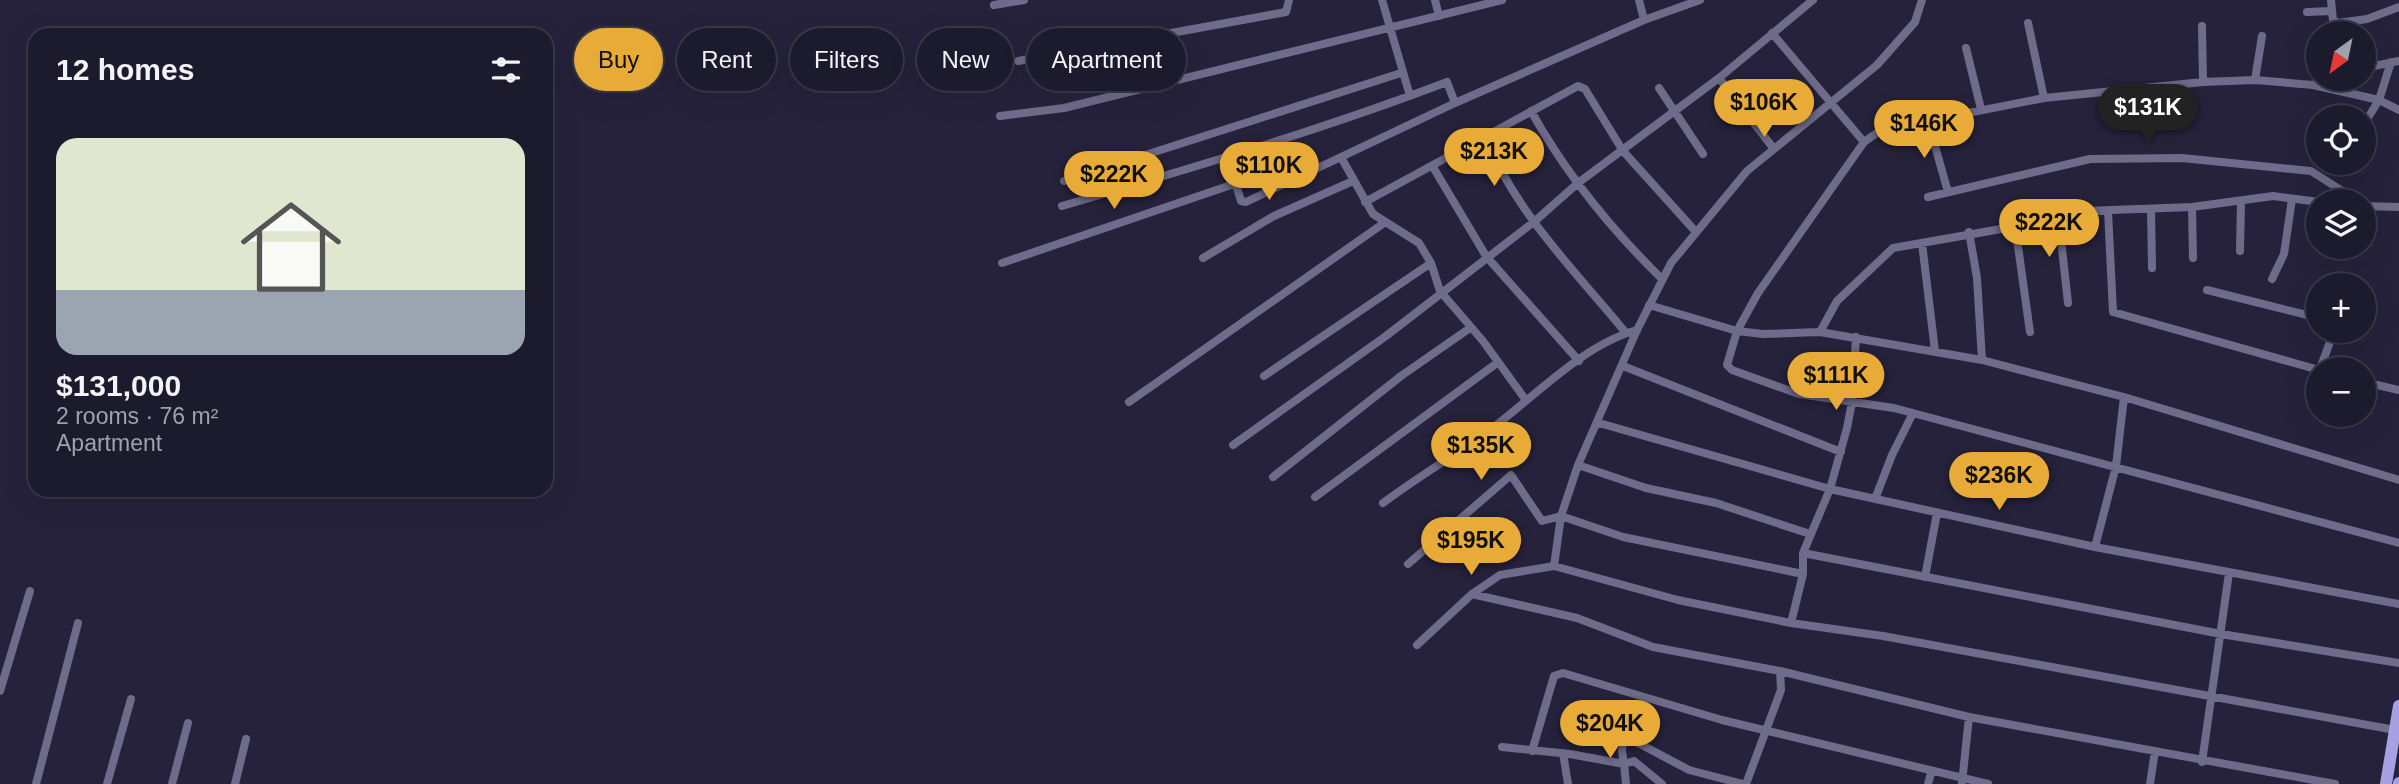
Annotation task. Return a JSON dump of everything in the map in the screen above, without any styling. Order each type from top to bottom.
[{"type":"highway","points":[[2386,784],[2399,706]]},
{"type":"street","points":[[994,5],[1024,0]]},
{"type":"street","points":[[1018,61],[1286,12],[1289,0]]},
{"type":"street","points":[[1382,0],[1401,73],[1410,96]]},
{"type":"street","points":[[1435,0],[1439,16]]},
{"type":"street","points":[[1000,116],[1065,108],[1502,0]]},
{"type":"street","points":[[1639,0],[1644,20]]},
{"type":"street","points":[[1228,158],[1234,184],[1241,201],[1246,202],[1342,159],[1455,103],[1644,20],[1700,0]]},
{"type":"street","points":[[1233,445],[1386,336],[1440,291],[1535,221],[1578,183],[1719,78],[1813,0]]},
{"type":"street","points":[[1554,566],[1562,516],[1578,465],[1599,423],[1661,278],[1747,171],[1834,103],[1877,65],[1915,22],[1922,0]]},
{"type":"street","points":[[2331,0],[2333,20],[2338,23],[2367,19],[2399,7]]},
{"type":"street","points":[[2307,12],[2332,11]]},
{"type":"street","points":[[2028,23],[2043,98]]},
{"type":"street","points":[[2202,26],[2203,82]]},
{"type":"street","points":[[1772,33],[1834,103],[1864,142]]},
{"type":"street","points":[[2255,80],[2262,36]]},
{"type":"street","points":[[1966,48],[1981,109]]},
{"type":"street","points":[[2376,65],[2395,61]]},
{"type":"street","points":[[2376,105],[2395,61]]},
{"type":"street","points":[[1064,181],[1401,73]]},
{"type":"street","points":[[1719,78],[1774,149]]},
{"type":"street","points":[[2306,84],[2255,80],[2203,82],[2043,98],[1881,130],[1864,142],[1758,293],[1737,331],[1727,365],[1732,370],[1799,394],[1913,413],[2399,543]]},
{"type":"street","points":[[1062,206],[1228,158],[1447,82],[1455,103]]},
{"type":"street","points":[[1365,202],[1578,86],[1585,89],[1623,151],[1696,232]]},
{"type":"street","points":[[1659,88],[1703,154]]},
{"type":"street","points":[[2339,91],[2379,100],[2399,110]]},
{"type":"street","points":[[1531,111],[1556,155],[1618,236],[1661,278]]},
{"type":"street","points":[[1928,121],[1948,192]]},
{"type":"street","points":[[1486,138],[1499,170],[1535,221],[1626,333]]},
{"type":"street","points":[[1928,197],[2090,159],[2182,158],[2311,171],[2339,189]]},
{"type":"street","points":[[1342,159],[1365,202],[1384,223],[1419,243],[1431,263],[1440,291],[1525,399]]},
{"type":"street","points":[[1433,167],[1486,256],[1579,361]]},
{"type":"street","points":[[1203,258],[1274,216],[1353,181]]},
{"type":"street","points":[[1002,263],[1234,184]]},
{"type":"street","points":[[1820,332],[1837,301],[1893,248],[2015,225],[2058,212],[2192,207],[2273,196],[2306,201]]},
{"type":"street","points":[[2273,279],[2284,254],[2292,199]]},
{"type":"street","points":[[2241,201],[2241,251]]},
{"type":"street","points":[[2376,206],[2399,207]]},
{"type":"street","points":[[2192,207],[2193,258]]},
{"type":"street","points":[[2151,209],[2152,268]]},
{"type":"street","points":[[2108,211],[2113,312],[2306,366]]},
{"type":"street","points":[[2058,212],[2068,303]]},
{"type":"street","points":[[1129,402],[1178,371],[1384,223]]},
{"type":"street","points":[[2015,225],[2030,332]]},
{"type":"street","points":[[1969,232],[1976,278],[1982,359]]},
{"type":"street","points":[[1922,243],[1934,351]]},
{"type":"street","points":[[1264,376],[1431,263]]},
{"type":"street","points":[[2207,290],[2306,315]]},
{"type":"street","points":[[1649,305],[1737,331],[1763,334],[1820,332],[1982,359],[2124,397],[2399,480]]},
{"type":"street","points":[[1273,477],[1401,376],[1470,328]]},
{"type":"street","points":[[1383,503],[1495,426],[1525,399],[1579,361],[1626,333],[1637,330]]},
{"type":"street","points":[[1791,623],[1804,574],[1803,553],[1830,489],[1841,452],[1852,402],[1856,337]]},
{"type":"street","points":[[1315,497],[1497,363]]},
{"type":"street","points":[[1623,366],[1841,452]]},
{"type":"street","points":[[2376,385],[2399,390]]},
{"type":"street","points":[[2095,547],[2116,466],[2124,397]]},
{"type":"street","points":[[1875,499],[1892,455],[1913,413]]},
{"type":"street","points":[[1599,423],[1830,489],[2095,547],[2399,604]]},
{"type":"street","points":[[1578,465],[1646,488],[1716,503],[1810,534]]},
{"type":"street","points":[[1408,564],[1511,475],[1542,522],[1562,516],[1623,537],[1804,574]]},
{"type":"street","points":[[1925,577],[1937,513]]},
{"type":"street","points":[[1803,553],[2221,634],[2399,663]]},
{"type":"street","points":[[1417,645],[1472,594],[1500,575],[1554,566],[1678,600],[1791,623],[1883,636],[2395,730]]},
{"type":"street","points":[[2202,762],[2230,573]]},
{"type":"street","points":[[0,691],[30,591]]},
{"type":"street","points":[[1472,594],[1577,618],[1653,647],[1780,671],[1969,717],[2202,762],[2335,784]]},
{"type":"street","points":[[36,784],[78,624]]},
{"type":"street","points":[[1623,735],[1689,770],[1744,784],[1781,690],[1780,671]]},
{"type":"street","points":[[1532,751],[1554,676],[1563,673],[1766,732],[1962,782],[1988,784]]},
{"type":"street","points":[[107,784],[131,699]]},
{"type":"street","points":[[1962,782],[1969,717]]},
{"type":"street","points":[[172,784],[188,723]]},
{"type":"street","points":[[1624,725],[1626,784]]},
{"type":"street","points":[[235,784],[246,739]]},
{"type":"street","points":[[1502,747],[1563,753],[1625,764],[1634,761],[1662,784]]},
{"type":"street","points":[[2150,784],[2155,751]]},
{"type":"street","points":[[1563,753],[1568,784]]},
{"type":"street","points":[[1928,784],[1931,773]]}]
